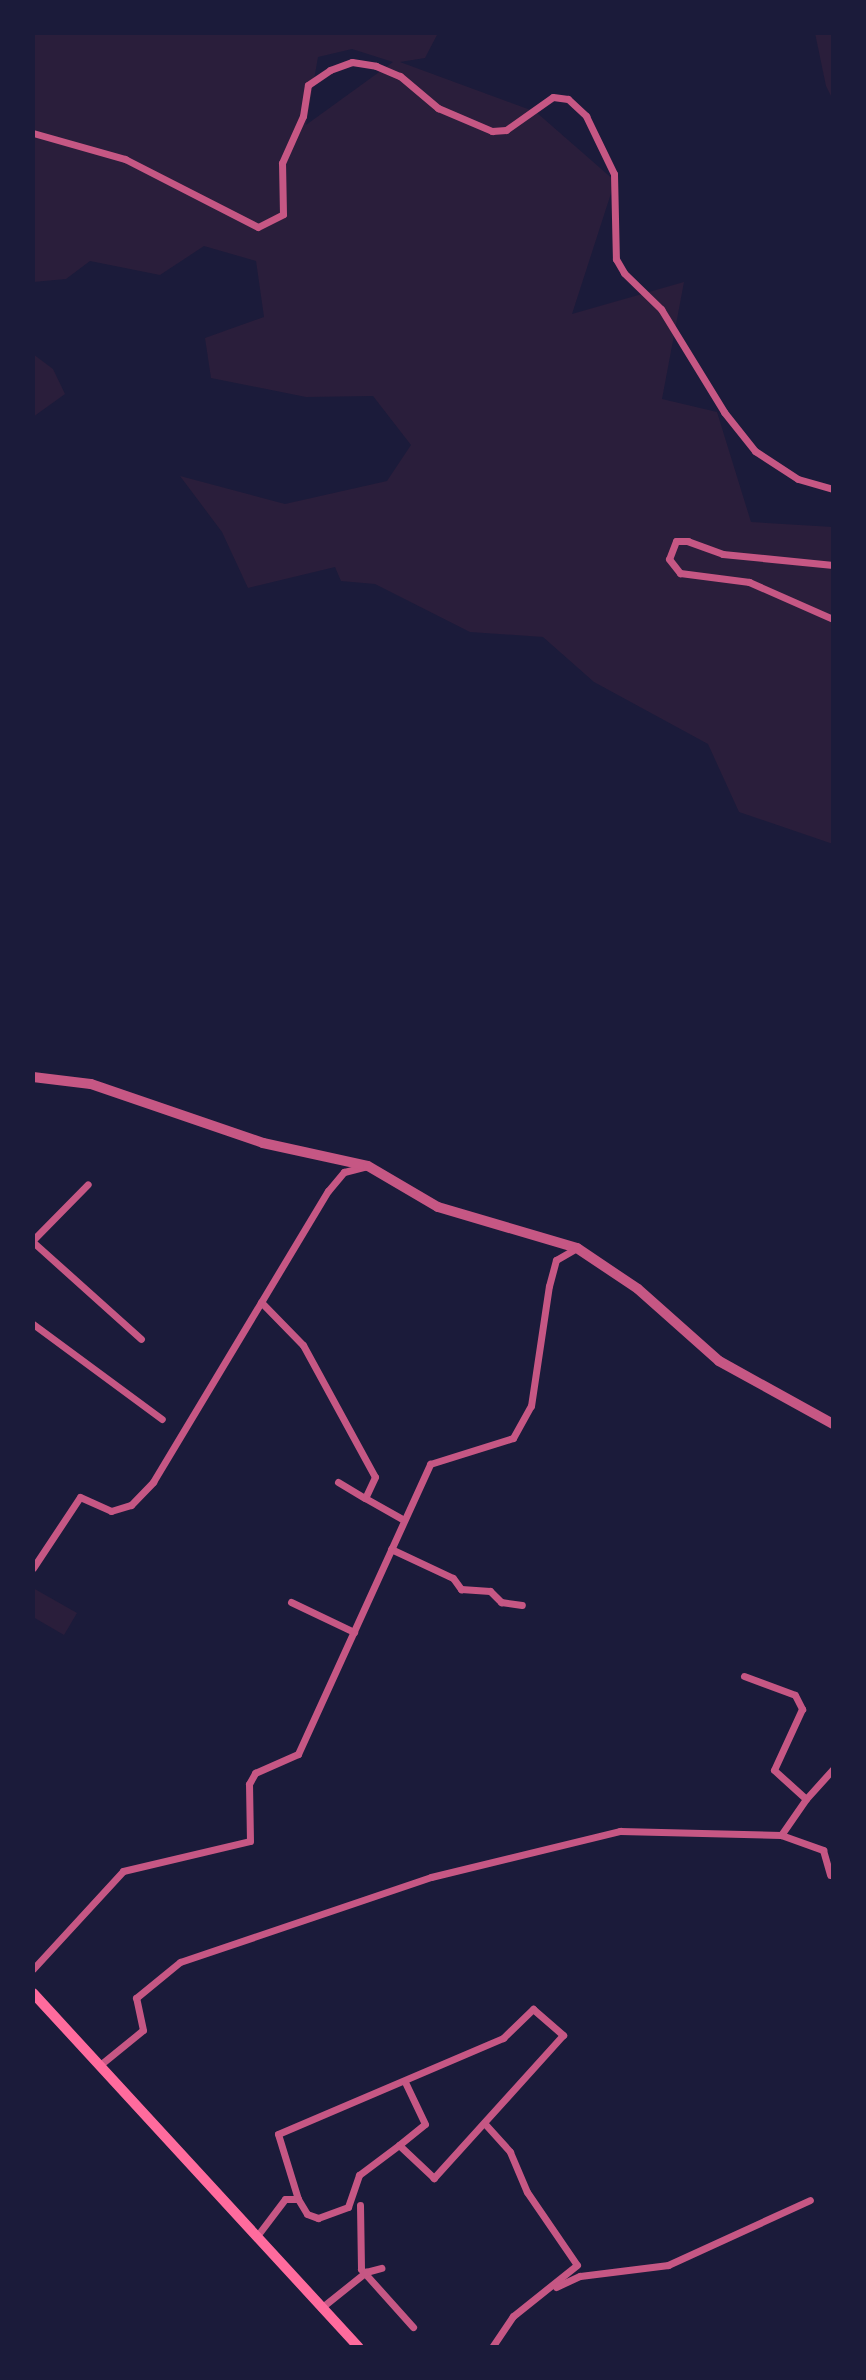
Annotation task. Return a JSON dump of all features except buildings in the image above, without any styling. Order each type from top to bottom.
[{"type":"main road","points":[[33,1993],[359,2347]]},
{"type":"street","points":[[33,133],[125,159],[258,227],[271,226],[283,214],[282,163],[303,116],[308,85],[330,70],[352,62],[376,66],[400,76],[438,108],[492,131],[506,130],[553,97],[568,99],[586,116],[614,174],[616,258],[625,273],[661,309],[724,412],[755,451],[798,479],[833,489]]},
{"type":"street","points":[[833,565],[723,554],[688,541],[676,541],[669,559],[680,573],[749,582],[833,619]]},
{"type":"street","points":[[33,1077],[91,1084],[263,1143],[368,1166],[438,1207],[577,1248],[638,1289],[719,1361],[833,1424]]},
{"type":"street","points":[[33,1568],[80,1497],[111,1511],[131,1505],[153,1482],[328,1191],[344,1172],[368,1166]]},
{"type":"street","points":[[88,1184],[33,1241],[141,1339]]},
{"type":"street","points":[[33,1969],[123,1871],[146,1861],[250,1841],[249,1784],[255,1773],[298,1754],[430,1464],[513,1438],[539,1379],[540,1321],[556,1260],[577,1248]]},
{"type":"street","points":[[261,1303],[303,1345],[375,1477],[365,1497]]},
{"type":"street","points":[[33,1324],[162,1419]]},
{"type":"street","points":[[338,1482],[404,1520]]},
{"type":"street","points":[[391,1549],[453,1578],[461,1589],[490,1591],[500,1602],[522,1605]]},
{"type":"street","points":[[291,1602],[354,1632]]},
{"type":"street","points":[[744,1676],[795,1695],[802,1709],[774,1770],[806,1799]]},
{"type":"street","points":[[781,1835],[806,1799],[833,1769]]},
{"type":"street","points":[[100,2065],[143,2030],[136,1998],[167,1970],[225,1942],[431,1877],[620,1831],[781,1835],[823,1850],[830,1875]]},
{"type":"street","points":[[399,2146],[435,2178],[486,2125],[563,2035],[533,2009],[503,2038],[405,2082],[328,2108],[278,2134],[298,2199],[307,2214],[318,2218],[348,2207],[359,2175],[425,2124],[405,2082]]},
{"type":"street","points":[[486,2125],[510,2152],[527,2192],[577,2265],[555,2287],[513,2316],[492,2347]]},
{"type":"street","points":[[257,2236],[285,2199],[298,2199]]},
{"type":"street","points":[[555,2287],[580,2276],[668,2265],[810,2200]]},
{"type":"street","points":[[360,2204],[363,2274],[413,2327]]},
{"type":"street","points":[[321,2308],[363,2274],[381,2268]]},
{"type":"shaded area","points":[[33,33],[438,33],[425,58],[400,62],[536,112],[615,181],[572,314],[684,282],[662,399],[717,412],[751,522],[833,527],[833,844],[739,812],[708,744],[594,682],[543,637],[470,632],[375,584],[341,581],[335,567],[248,588],[222,532],[180,476],[285,504],[387,481],[411,445],[373,396],[306,397],[211,378],[205,338],[264,317],[256,261],[204,246],[160,275],[90,261],[66,279],[33,282]],"holes":[[[352,49],[393,62],[306,125],[318,57]]]},
{"type":"shaded area","points":[[815,33],[833,33],[833,100],[826,86]]},
{"type":"shaded area","points":[[33,354],[53,369],[65,394],[33,417]]},
{"type":"shaded area","points":[[33,1588],[77,1613],[64,1635],[33,1617]]}]
